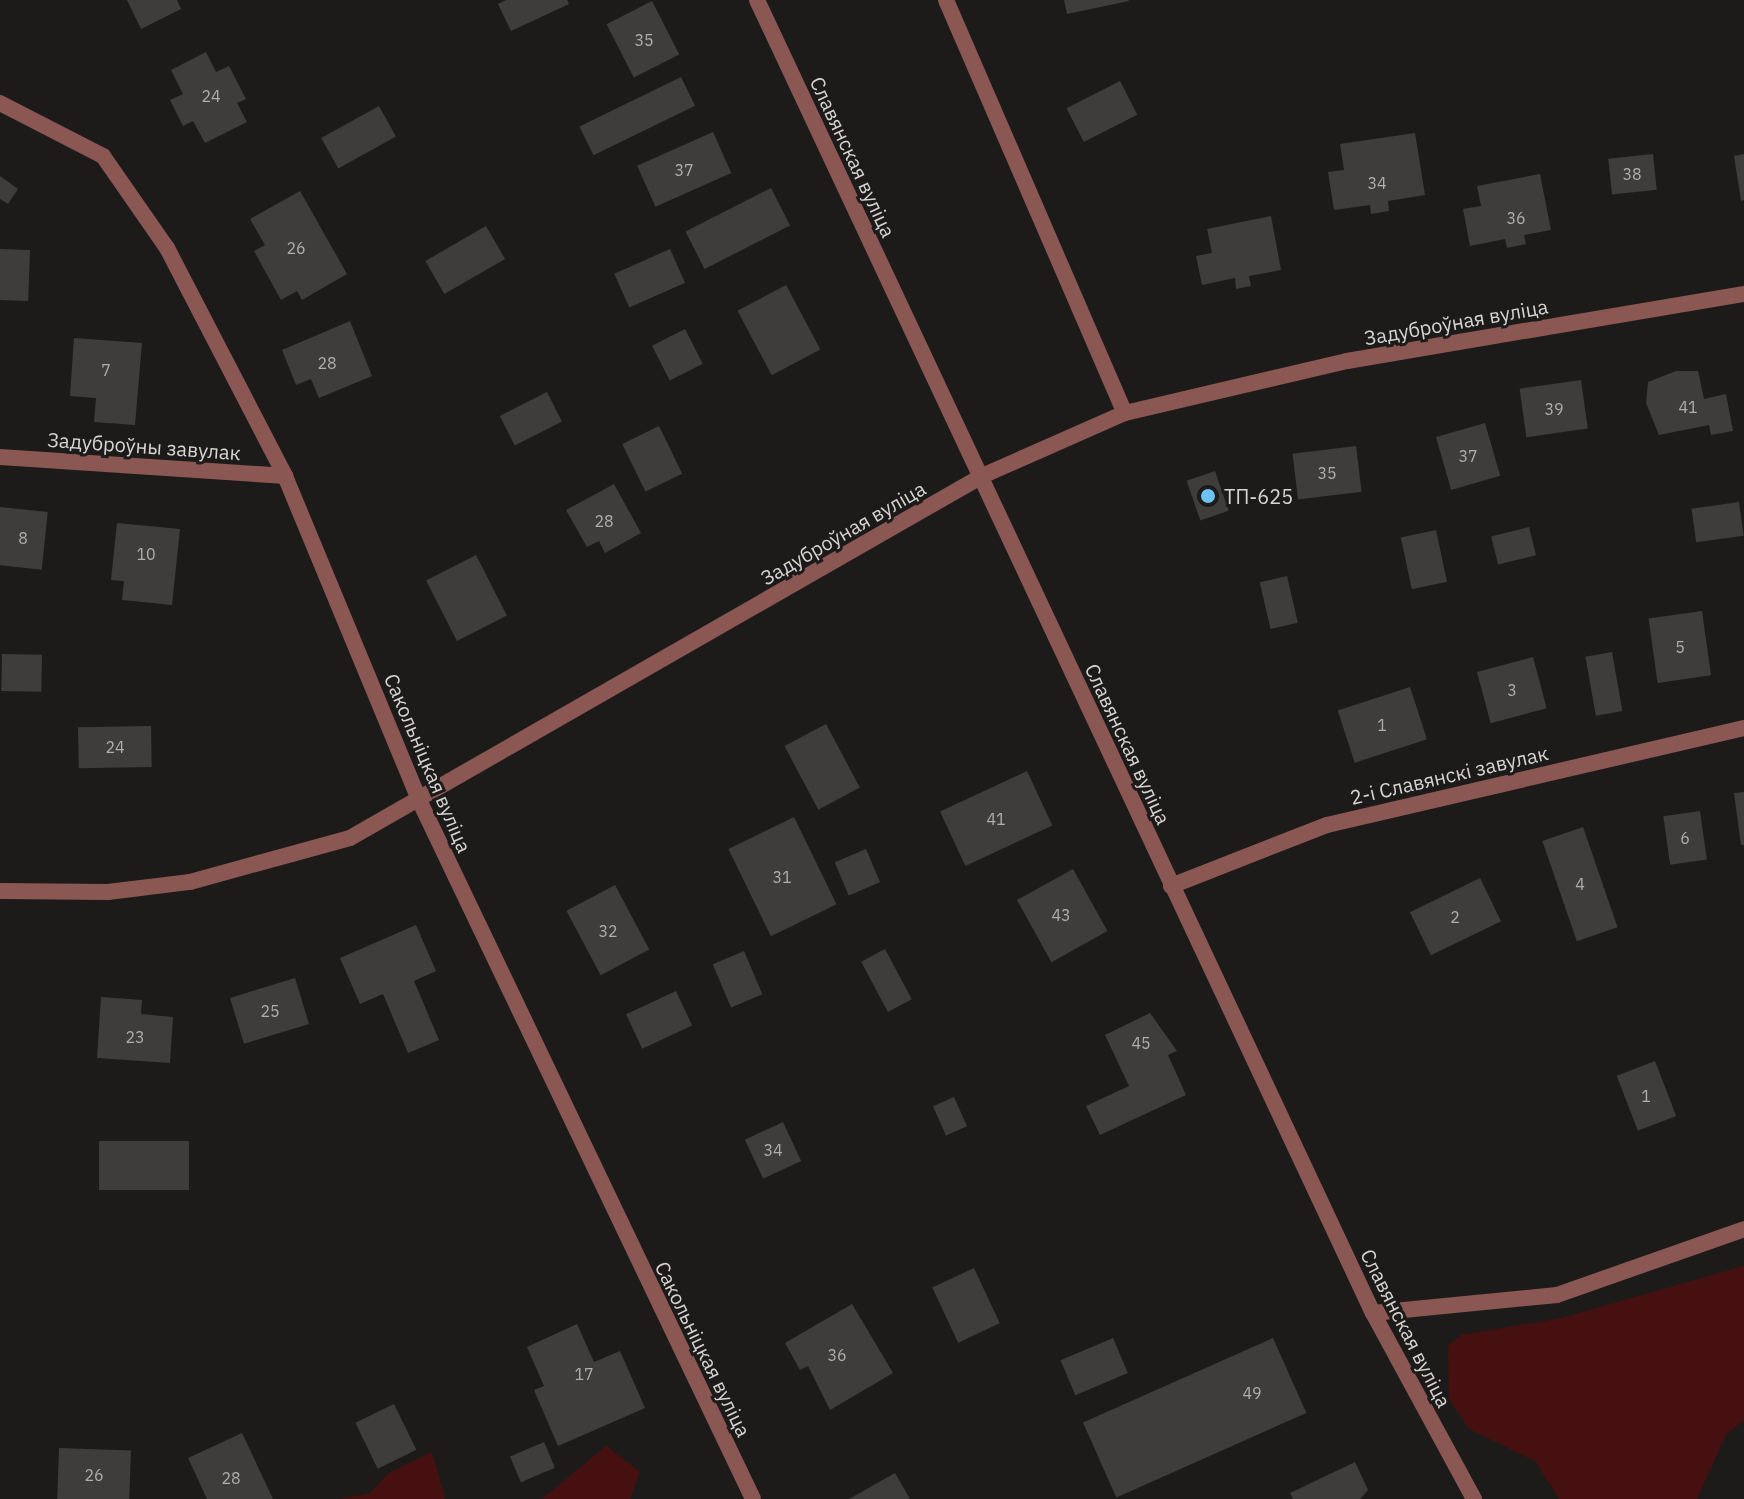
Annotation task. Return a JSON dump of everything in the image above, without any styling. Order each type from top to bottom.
[{"type":"street","name":"Славянская вуліца","points":[[757,0],[1373,1313],[1474,1499]]},
{"type":"street","points":[[946,0],[1125,413]]},
{"type":"street","name":"Сакольніцкая вуліца","points":[[0,103],[103,156],[167,248],[285,476],[420,802],[753,1499]]},
{"type":"street","name":"Задуброўная вуліца","points":[[0,891],[108,892],[217,877],[350,838],[420,802],[982,476],[1125,413],[1347,361],[1744,294]]},
{"type":"street","name":"Задуброўны завулак","points":[[0,457],[285,476]]},
{"type":"street","name":"2-і Славянскі завулак","points":[[1171,886],[1327,825],[1744,728]]},
{"type":"street","points":[[1373,1313],[1557,1295],[1744,1229]]},
{"type":"shaded area","points":[[1744,1266],[1744,1420],[1726,1434],[1697,1499],[1559,1499],[1535,1461],[1469,1429],[1449,1399],[1448,1346],[1461,1335],[1562,1318]]},
{"type":"shaded area","points":[[606,1446],[640,1472],[630,1499],[542,1499]]},
{"type":"shaded area","points":[[432,1452],[445,1499],[339,1499],[370,1493],[389,1473]]},
{"type":"building","points":[[127,0],[177,0],[181,9],[141,29]]},
{"type":"building","points":[[506,0],[567,0],[569,4],[511,31],[498,4]]},
{"type":"building","points":[[1064,0],[1128,0],[1129,1],[1067,14]]},
{"type":"building","points":[[652,1],[679,54],[634,78],[607,24]]},
{"type":"building","points":[[206,52],[216,72],[229,66],[246,99],[237,103],[247,122],[205,143],[193,121],[183,126],[170,100],[183,94],[171,70]]},
{"type":"building","points":[[681,77],[695,106],[593,155],[579,127]]},
{"type":"building","points":[[1120,81],[1137,115],[1084,142],[1067,108]]},
{"type":"building","points":[[379,106],[396,137],[338,169],[321,138]]},
{"type":"building","points":[[713,132],[731,173],[655,207],[637,166]]},
{"type":"building","points":[[1415,133],[1425,195],[1388,201],[1389,211],[1371,214],[1370,205],[1334,210],[1328,172],[1344,170],[1340,144]]},
{"type":"building","points":[[1653,154],[1657,190],[1612,195],[1608,159]]},
{"type":"building","points":[[1744,154],[1744,200],[1741,201],[1734,156]]},
{"type":"building","points":[[1540,174],[1551,230],[1524,235],[1526,244],[1507,248],[1505,239],[1470,246],[1463,209],[1481,206],[1477,186]]},
{"type":"building","points":[[0,176],[18,189],[8,204],[0,199]]},
{"type":"building","points":[[771,188],[790,225],[705,269],[685,232]]},
{"type":"building","points":[[300,191],[347,274],[302,300],[297,291],[281,300],[254,251],[265,245],[250,219]]},
{"type":"building","points":[[1271,216],[1281,270],[1249,276],[1251,286],[1236,289],[1235,278],[1202,285],[1196,256],[1212,253],[1207,229]]},
{"type":"building","points":[[486,226],[505,259],[444,294],[425,261]]},
{"type":"building","points":[[0,249],[30,250],[28,301],[0,300]]},
{"type":"building","points":[[670,249],[685,283],[629,308],[614,274]]},
{"type":"building","points":[[786,285],[820,349],[772,375],[737,311]]},
{"type":"building","points":[[350,321],[372,376],[319,398],[311,379],[296,385],[282,350]]},
{"type":"building","points":[[685,329],[703,364],[670,381],[652,346]]},
{"type":"building","points":[[74,338],[142,343],[135,425],[94,422],[96,398],[70,396]]},
{"type":"building","points":[[1676,371],[1698,371],[1704,399],[1726,394],[1733,431],[1711,435],[1709,425],[1659,435],[1646,403],[1648,382]]},
{"type":"building","points":[[1581,380],[1588,429],[1526,437],[1520,389]]},
{"type":"building","points":[[547,392],[562,421],[515,445],[500,416]]},
{"type":"building","points":[[1485,423],[1500,476],[1451,490],[1436,437]]},
{"type":"building","points":[[659,426],[682,474],[645,492],[622,444]]},
{"type":"building","points":[[1356,446],[1362,492],[1298,499],[1292,454]]},
{"type":"building","name":"ТП-625","points":[[1215,471],[1229,511],[1200,520],[1187,481]]},
{"type":"building","points":[[614,484],[641,533],[605,553],[599,541],[587,547],[566,510]]},
{"type":"building","points":[[1739,502],[1744,536],[1696,542],[1691,509]]},
{"type":"building","points":[[0,507],[48,512],[42,570],[0,565]]},
{"type":"building","points":[[117,523],[180,529],[172,605],[122,600],[124,581],[111,580]]},
{"type":"building","points":[[1529,527],[1536,555],[1498,565],[1491,536]]},
{"type":"building","points":[[1436,530],[1447,582],[1412,589],[1401,537]]},
{"type":"building","points":[[476,555],[507,616],[457,641],[426,580]]},
{"type":"building","points":[[1287,576],[1298,623],[1271,629],[1260,582]]},
{"type":"building","points":[[1702,611],[1711,675],[1658,683],[1649,619]]},
{"type":"building","points":[[1612,652],[1622,711],[1596,716],[1585,657]]},
{"type":"building","points":[[2,654],[42,655],[41,692],[1,691]]},
{"type":"building","points":[[1533,657],[1547,708],[1491,723],[1477,672]]},
{"type":"building","points":[[1410,687],[1427,739],[1355,763],[1338,710]]},
{"type":"building","points":[[826,724],[860,788],[818,810],[785,746]]},
{"type":"building","points":[[151,726],[152,767],[79,768],[78,727]]},
{"type":"building","points":[[1027,771],[1052,825],[965,866],[940,812]]},
{"type":"building","points":[[1744,792],[1744,845],[1741,845],[1734,793]]},
{"type":"building","points":[[1700,811],[1707,860],[1670,865],[1663,816]]},
{"type":"building","points":[[794,817],[837,904],[771,936],[728,849]]},
{"type":"building","points":[[1583,827],[1618,927],[1577,941],[1542,841]]},
{"type":"building","points":[[866,849],[880,882],[849,895],[835,862]]},
{"type":"building","points":[[1073,869],[1107,931],[1051,962],[1017,900]]},
{"type":"building","points":[[1480,878],[1501,921],[1431,955],[1410,912]]},
{"type":"building","points":[[615,885],[649,949],[601,975],[566,911]]},
{"type":"building","points":[[416,925],[436,971],[414,981],[439,1040],[408,1053],[383,994],[360,1004],[340,958]]},
{"type":"building","points":[[885,949],[912,999],[888,1012],[861,962]]},
{"type":"building","points":[[744,951],[762,994],[731,1008],[713,964]]},
{"type":"building","points":[[295,978],[309,1024],[244,1044],[230,998]]},
{"type":"building","points":[[676,991],[692,1025],[642,1049],[626,1014]]},
{"type":"building","points":[[101,997],[142,1000],[141,1014],[173,1017],[170,1063],[97,1058]]},
{"type":"building","points":[[1150,1013],[1177,1051],[1168,1055],[1186,1095],[1100,1135],[1086,1106],[1129,1086],[1105,1035]]},
{"type":"building","points":[[1655,1061],[1676,1116],[1638,1131],[1617,1076]]},
{"type":"building","points":[[954,1097],[967,1126],[946,1136],[933,1106]]},
{"type":"building","points":[[783,1122],[801,1161],[763,1179],[745,1140]]},
{"type":"building","points":[[99,1141],[189,1141],[189,1190],[99,1190]]},
{"type":"building","points":[[974,1268],[1000,1323],[958,1343],[932,1287]]},
{"type":"building","points":[[852,1304],[893,1373],[830,1410],[808,1366],[800,1370],[785,1343]]},
{"type":"building","points":[[577,1324],[594,1362],[620,1351],[645,1408],[558,1446],[534,1390],[544,1386],[527,1347]]},
{"type":"building","points":[[1113,1338],[1128,1373],[1075,1395],[1061,1360]]},
{"type":"building","points":[[1273,1338],[1306,1413],[1116,1498],[1083,1423]]},
{"type":"building","points":[[394,1404],[416,1450],[378,1469],[355,1423]]},
{"type":"building","points":[[242,1433],[273,1499],[207,1499],[188,1458]]},
{"type":"building","points":[[544,1442],[555,1468],[521,1482],[510,1456]]},
{"type":"building","points":[[59,1448],[131,1451],[129,1499],[57,1499]]},
{"type":"building","points":[[1355,1462],[1368,1490],[1360,1499],[1293,1499],[1290,1493]]},
{"type":"building","points":[[895,1473],[910,1499],[849,1499]]},
{"type":"place","name":"ТП-625","points":[[1208,496]]}]
